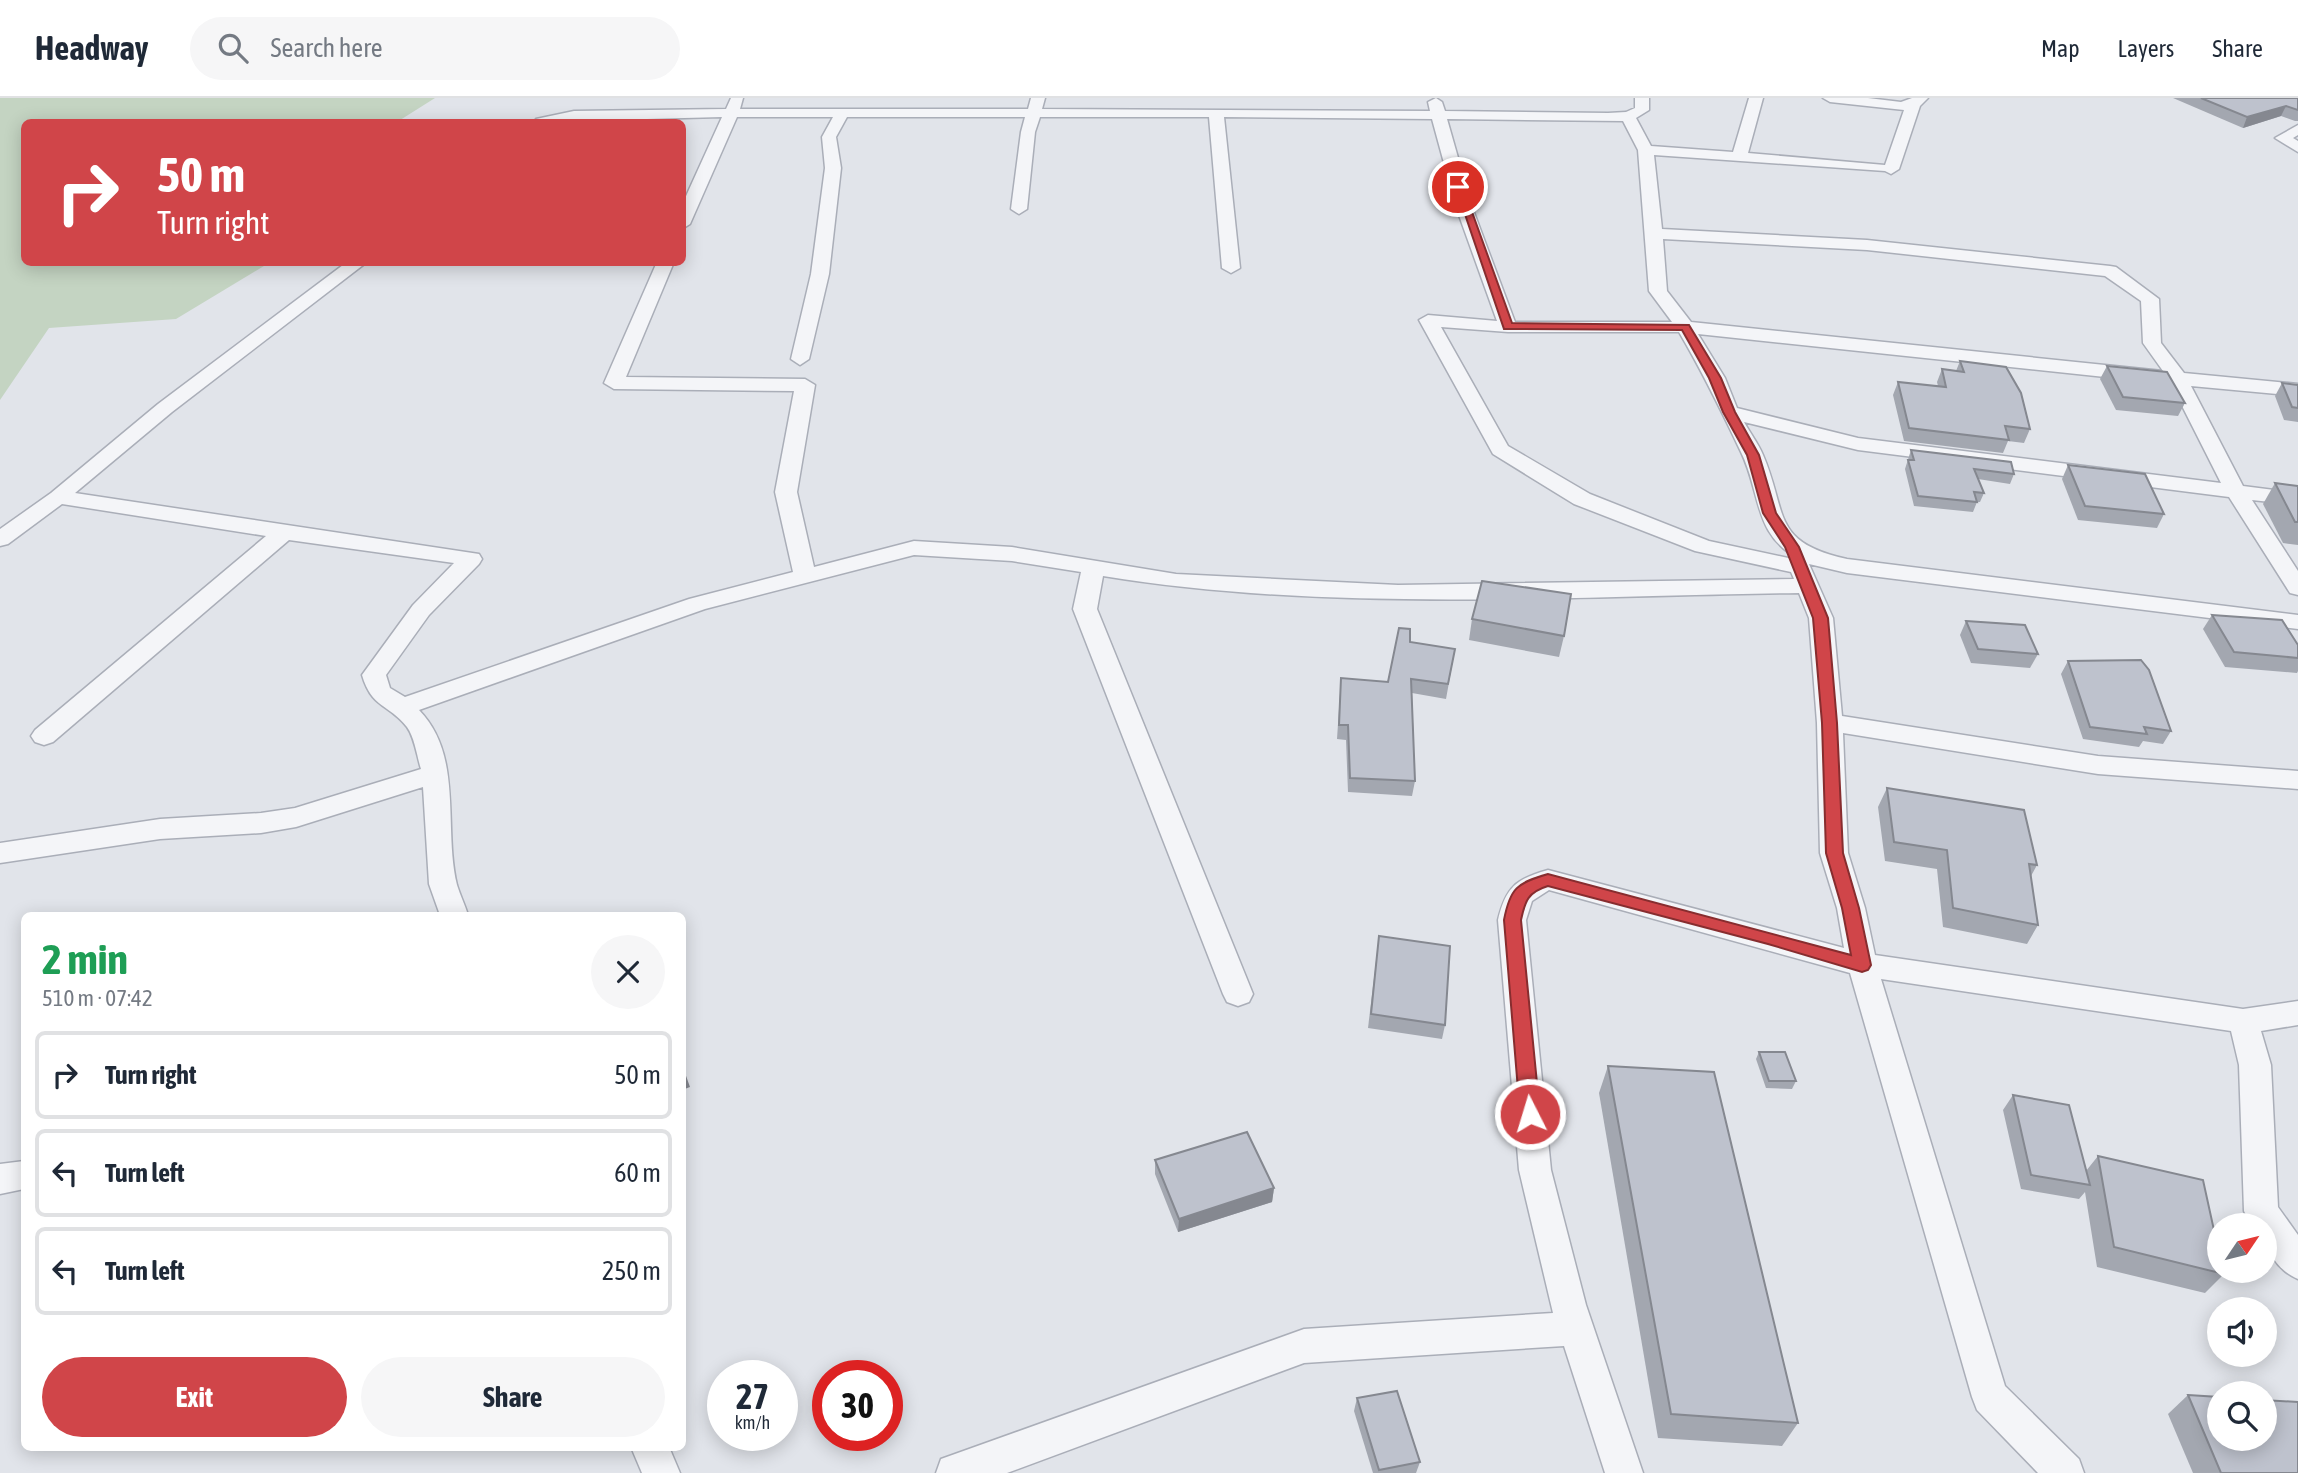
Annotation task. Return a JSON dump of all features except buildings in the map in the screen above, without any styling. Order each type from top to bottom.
[{"type":"street","points":[[686,215],[738,98]]},
{"type":"street","points":[[800,359],[820,274],[833,168],[829,136],[858,98]]},
{"type":"street","points":[[1433,98],[1441,116],[1464,207],[1508,327]]},
{"type":"street","points":[[555,119],[574,115],[847,114],[1037,105],[1216,114],[1628,116],[1642,110],[1642,98]]},
{"type":"street","points":[[1739,157],[1756,98]]},
{"type":"street","points":[[1830,98],[1885,105],[1917,101]]},
{"type":"street","points":[[1646,150],[1885,169],[1917,101]]},
{"type":"street","points":[[1018,209],[1028,132],[1037,105]]},
{"type":"street","points":[[1216,114],[1231,268]]},
{"type":"street","points":[[1628,116],[1646,150],[1658,291],[1685,327],[1715,378],[1729,412],[1753,455],[1769,513],[1800,567],[1821,618],[1830,723],[1835,853],[1851,908],[1862,965],[1990,1397],[2065,1473]]},
{"type":"street","points":[[2298,129],[2282,138],[2298,147]]},
{"type":"street","points":[[1653,233],[1867,245],[2110,271],[2150,299],[2152,343],[2178,379],[2235,489],[2298,588]]},
{"type":"street","points":[[0,539],[58,497],[165,408],[354,266]]},
{"type":"street","points":[[664,266],[614,383],[804,385],[786,492],[805,576]]},
{"type":"street","points":[[1800,567],[1703,546],[1582,499],[1500,450],[1428,320],[1508,327],[1685,327],[2298,390]]},
{"type":"street","points":[[1729,412],[1858,444],[2235,489],[2298,499]]},
{"type":"street","points":[[58,497],[471,559],[421,610],[374,675],[379,692],[402,707],[421,727],[435,774],[443,884],[453,912]]},
{"type":"street","points":[[44,736],[285,532]]},
{"type":"street","points":[[402,707],[697,604],[914,548],[1013,554],[1176,581],[1398,592],[1800,567],[1816,559],[1847,566],[2096,599],[2298,622]]},
{"type":"street","points":[[1093,567],[1085,609],[1238,994]]},
{"type":"street","points":[[1830,723],[2098,765],[2298,780]]},
{"type":"street","points":[[0,853],[160,829],[285,819],[435,774]]},
{"type":"street","points":[[1624,1473],[1576,1328],[1535,1170],[1513,920],[1516,901],[1527,886],[1548,880],[1768,937],[1862,965],[2242,1021],[2298,1013]]},
{"type":"street","points":[[2242,1021],[2255,1065],[2262,1211],[2298,1263]]},
{"type":"street","points":[[0,1180],[21,1176]]},
{"type":"street","points":[[955,1473],[1304,1346],[1576,1328]]},
{"type":"street","points":[[652,1451],[661,1473]]},
{"type":"green space","points":[[0,98],[435,98],[402,119],[21,119],[21,266],[264,266],[176,319],[49,328],[0,400]]},
{"type":"route","points":[[1458,187],[1508,327],[1685,327],[1715,378],[1729,412],[1753,455],[1769,513],[1792,547],[1821,618],[1830,723],[1835,853],[1851,908],[1862,965],[1768,937],[1548,880],[1527,886],[1516,901],[1513,920],[1530,1114]]}]
